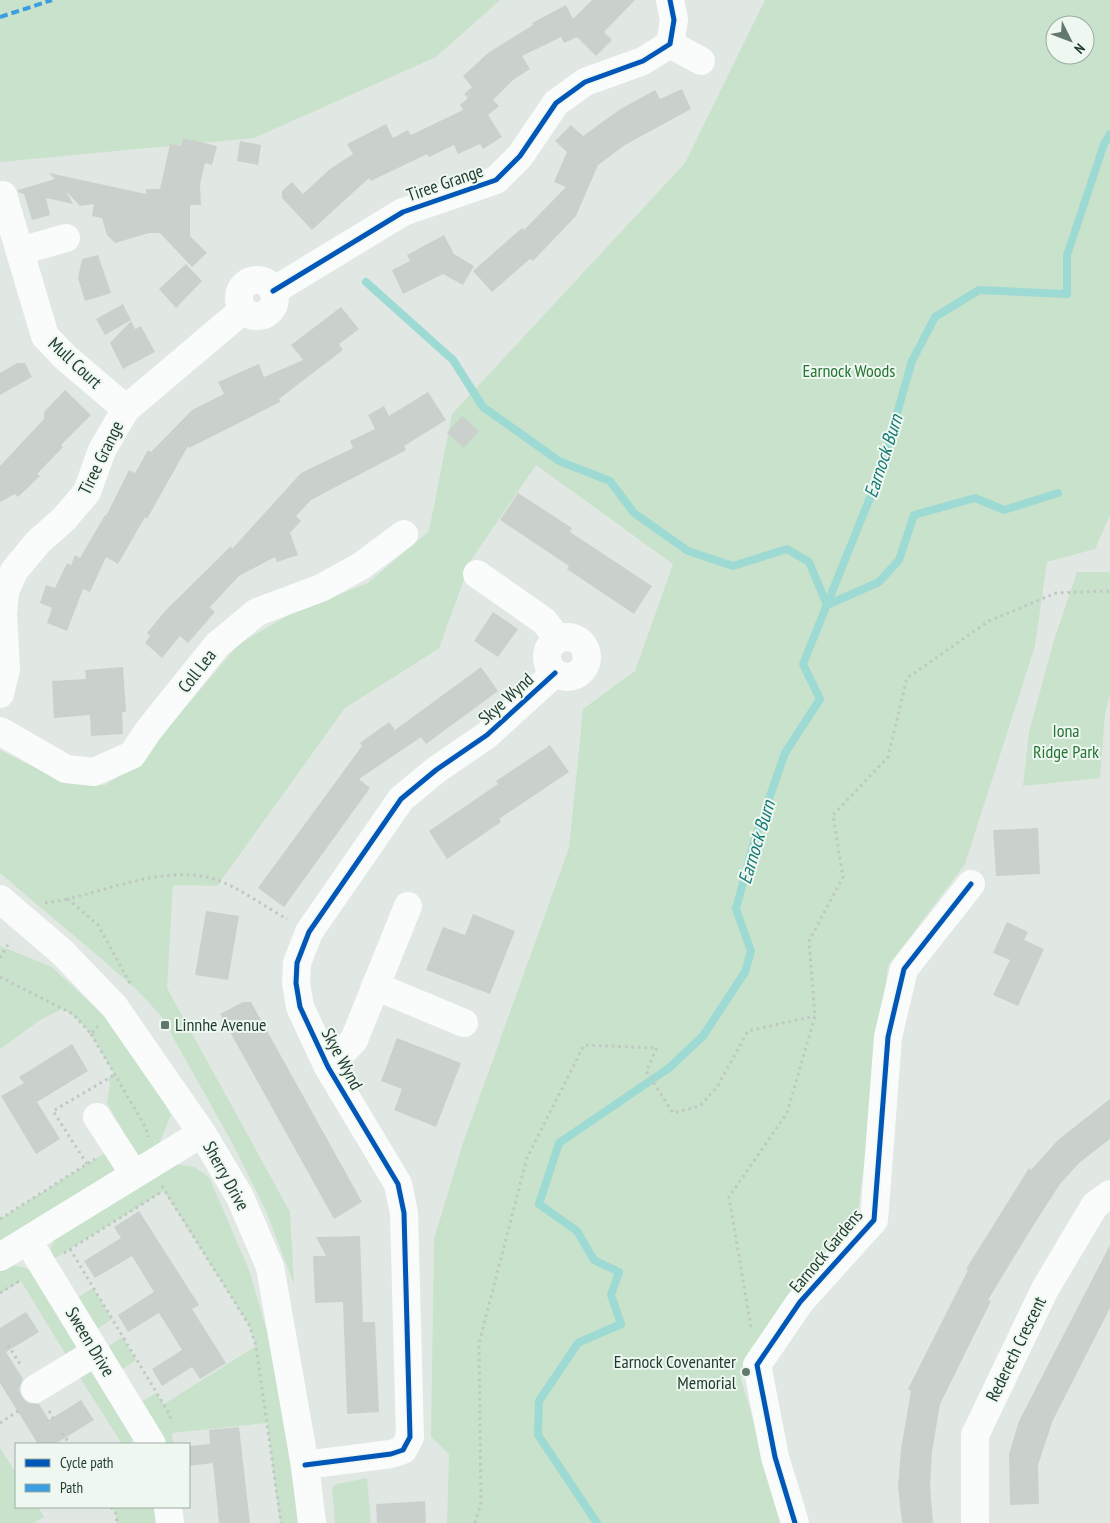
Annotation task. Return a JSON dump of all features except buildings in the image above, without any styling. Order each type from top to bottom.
[{"type":"street","points":[[670,0],[674,20],[670,44],[701,61]]},
{"type":"street","name":"Tiree Grange","points":[[0,694],[6,669],[3,614],[5,592],[14,571],[38,542],[64,519],[87,492],[102,450],[126,408],[243,310],[256,316],[270,311],[274,303],[273,291],[337,254],[403,212],[496,180],[520,156],[556,103],[585,82],[643,61],[670,44]]},
{"type":"street","name":"Mull Court","points":[[3,195],[45,336],[65,357],[126,408]]},
{"type":"street","points":[[20,251],[66,238]]},
{"type":"street","name":"Coll Lea","points":[[0,730],[66,769],[94,772],[132,755],[148,731],[217,645],[257,612],[321,588],[361,566],[404,534]]},
{"type":"street","name":"Skye Wynd","points":[[305,1465],[391,1454],[403,1450],[410,1437],[404,1213],[398,1184],[328,1067],[300,1006],[296,984],[297,962],[309,932],[401,799],[436,770],[487,735],[555,673],[550,668],[547,655],[552,643],[558,639],[544,621],[477,574]]},
{"type":"street","name":"Earnock Gardens","points":[[757,1365],[800,1302],[874,1220],[888,1037],[904,969],[970,884]]},
{"type":"street","name":"Sherry Drive","points":[[0,899],[62,952],[114,1006],[202,1133],[240,1198],[270,1267],[305,1465],[312,1523]]},
{"type":"street","points":[[328,1067],[354,1040],[408,906]]},
{"type":"street","points":[[375,986],[464,1023]]},
{"type":"street","points":[[97,1117],[116,1146],[145,1167]]},
{"type":"street","points":[[0,1257],[202,1133]]},
{"type":"street","name":"Rederech Crescent","points":[[975,1523],[975,1435],[1046,1289],[1095,1205],[1110,1194]]},
{"type":"street","name":"Sween Drive","points":[[28,1240],[96,1352],[153,1438]]},
{"type":"street","points":[[35,1389],[96,1352]]},
{"type":"street","points":[[757,1365],[776,1457],[795,1523]]},
{"type":"street","points":[[168,1508],[170,1523]]},
{"type":"path","points":[[757,1365],[729,1197],[787,1113],[815,1016],[809,941],[843,877],[833,815],[888,757],[907,678],[989,621],[1056,593],[1110,592]]},
{"type":"path","points":[[91,1034],[131,984],[98,925],[68,899],[159,877],[184,873],[218,880],[309,932]]},
{"type":"path","points":[[0,977],[73,1014],[91,1034],[146,1128],[145,1167],[163,1191],[249,1326],[256,1346],[281,1523]]},
{"type":"path","points":[[475,1523],[481,1503],[479,1343],[527,1158],[584,1045],[657,1048],[646,1071],[672,1113],[700,1106],[717,1086],[748,1031],[815,1016]]},
{"type":"path","points":[[0,1219],[146,1128]]},
{"type":"path","points":[[0,1294],[163,1191]]},
{"type":"path","points":[[70,1249],[170,1415],[153,1438]]},
{"type":"path","points":[[62,1433],[69,1443]]},
{"type":"path","points":[[112,1508],[116,1514],[118,1523]]},
{"type":"green space","points":[[0,0],[500,0],[436,57],[254,138],[0,162]]},
{"type":"green space","name":"Earnock Woods","points":[[765,0],[1110,0],[1110,515],[1095,549],[1047,562],[1035,646],[965,864],[888,966],[858,1212],[741,1379],[783,1523],[447,1523],[449,1454],[431,1437],[434,1239],[463,1143],[569,848],[583,709],[635,671],[673,564],[536,465],[471,560],[438,651],[438,649],[345,708],[217,886],[173,885],[167,988],[290,1212],[294,1284],[266,1211],[234,1146],[161,1016],[139,992],[0,873],[0,750],[66,783],[105,785],[135,766],[239,644],[292,613],[368,583],[429,531],[452,414],[685,163]]},
{"type":"green space","name":"Iona Ridge Park","points":[[1110,569],[1110,695],[1105,714],[1100,778],[1023,786],[1029,732],[1054,640],[1077,572],[1109,572]]},
{"type":"green space","points":[[0,946],[52,967],[105,1017],[166,1104],[171,1115],[159,1144],[135,1160],[121,1138],[122,1129],[107,1103],[110,1083],[108,1078],[114,1074],[86,1029],[79,1021],[62,1009],[40,1020],[0,1049]]},
{"type":"green space","points":[[108,1151],[119,1170],[0,1245],[0,1219]]},
{"type":"green space","points":[[173,1164],[194,1167],[209,1177],[249,1270],[272,1348],[299,1523],[280,1523],[267,1423],[172,1433],[173,1443],[162,1443],[139,1403],[156,1393],[164,1404],[256,1346],[249,1325],[164,1191],[52,1260],[51,1247],[57,1234]]},
{"type":"green space","points":[[8,1265],[23,1267],[32,1271],[84,1351],[66,1355],[21,1281],[0,1294],[0,1268]]},
{"type":"green space","points":[[93,1288],[112,1319],[94,1331],[74,1300]]},
{"type":"green space","points":[[123,1337],[136,1360],[120,1371],[105,1348]]},
{"type":"green space","points":[[91,1364],[138,1437],[129,1443],[121,1443],[77,1373]]},
{"type":"green space","points":[[0,1448],[15,1471],[15,1508],[39,1508],[44,1517],[34,1523],[0,1523]]},
{"type":"green space","points":[[367,1478],[371,1523],[335,1523],[332,1488],[337,1484]]},
{"type":"green space","points":[[112,1508],[159,1508],[161,1523],[117,1523],[116,1514]]},
{"type":"waterway","name":"Earnock Burn","points":[[597,1523],[538,1435],[539,1401],[578,1343],[621,1324],[611,1295],[619,1272],[594,1260],[577,1231],[539,1204],[559,1143],[669,1068],[703,1036],[745,972],[751,951],[736,909],[754,842],[785,753],[820,699],[803,664],[880,473],[912,361],[935,317],[979,290],[1067,294],[1067,255],[1104,144],[1110,134]]},
{"type":"waterway","points":[[366,282],[453,360],[483,407],[559,461],[610,481],[634,513],[688,551],[733,566],[787,549],[809,562],[827,605],[879,582],[899,560],[914,515],[975,498],[1004,510],[1058,493]]},
{"type":"marked path","points":[[0,17],[52,0]]},
{"type":"cycle path","points":[[273,291],[403,212],[496,180],[520,156],[556,103],[585,82],[643,61],[670,44],[674,20],[670,0]]},
{"type":"cycle path","points":[[305,1465],[391,1454],[403,1450],[410,1437],[404,1213],[398,1184],[328,1067],[300,1007],[296,983],[297,963],[309,932],[401,799],[436,770],[487,735],[555,673]]},
{"type":"cycle path","points":[[795,1523],[775,1457],[757,1365],[800,1302],[874,1220],[888,1037],[904,969],[971,884]]},
{"type":"place","name":"Linnhe Avenue","points":[[165,1025]]},
{"type":"place","name":"Earnock Covenanter Memorial","points":[[746,1372]]}]
